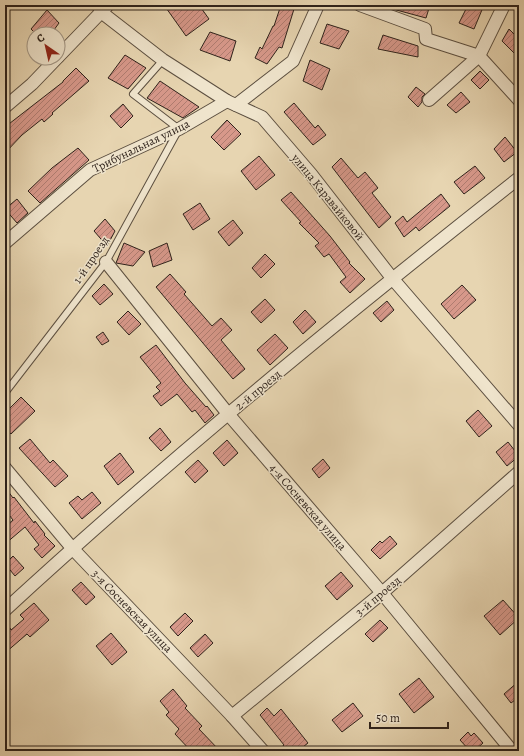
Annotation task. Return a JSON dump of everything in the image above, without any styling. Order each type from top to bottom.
[{"type":"street","name":"Трибунальная улица","points":[[5,243],[90,170],[232,103],[293,61],[318,5]]},
{"type":"street","points":[[360,5],[425,29],[426,39],[479,56],[519,100]]},
{"type":"street","points":[[429,100],[479,56],[504,5]]},
{"type":"street","name":"улица Каравайковой","points":[[102,7],[163,60],[232,103],[262,117],[311,174],[392,278],[519,425]]},
{"type":"street","points":[[66,47],[102,7]]},
{"type":"street","points":[[5,107],[32,84],[49,66]]},
{"type":"street","name":"2-й проезд","points":[[5,610],[72,548],[228,415],[392,278],[519,178]]},
{"type":"street","name":"4-я Сосневская улица","points":[[106,262],[228,415],[382,593],[512,751]]},
{"type":"street","name":"3-я Сосневская улица","points":[[5,468],[72,548],[232,716],[263,751]]},
{"type":"street","name":"3-й проезд","points":[[232,716],[382,593],[519,472]]},
{"type":"lane","points":[[163,60],[133,94],[179,129]]},
{"type":"lane","name":"1-й проезд","points":[[5,393],[106,262],[179,129]]},
{"type":"building","points":[[164,5],[199,5],[209,19],[186,36]]},
{"type":"building","points":[[281,5],[294,9],[282,48],[279,47],[267,64],[255,58],[260,47],[262,49],[274,26]]},
{"type":"building","points":[[388,5],[430,5],[426,18],[389,8],[387,7]]},
{"type":"building","points":[[468,5],[484,5],[474,29],[459,23]]},
{"type":"building","points":[[47,10],[59,23],[57,26],[34,26]]},
{"type":"building","points":[[327,24],[349,31],[339,49],[320,43]]},
{"type":"building","points":[[509,29],[519,39],[519,58],[502,41]]},
{"type":"building","points":[[210,32],[236,41],[230,61],[200,50]]},
{"type":"building","points":[[383,35],[418,46],[418,57],[378,49]]},
{"type":"building","points":[[125,55],[146,68],[128,89],[108,78]]},
{"type":"building","points":[[310,60],[330,69],[322,90],[303,81]]},
{"type":"building","points":[[76,68],[89,81],[52,113],[53,114],[44,122],[42,119],[22,135],[5,153],[5,127],[63,82]]},
{"type":"building","points":[[480,71],[489,80],[480,89],[471,80]]},
{"type":"building","points":[[160,81],[199,107],[183,118],[147,98]]},
{"type":"building","points":[[416,87],[425,94],[422,97],[422,102],[418,107],[408,97]]},
{"type":"building","points":[[461,92],[470,102],[456,113],[447,105]]},
{"type":"building","points":[[294,103],[315,128],[318,125],[326,135],[313,145],[284,112]]},
{"type":"building","points":[[123,104],[133,116],[121,128],[110,116]]},
{"type":"building","points":[[227,120],[241,134],[224,150],[211,137]]},
{"type":"building","points":[[505,137],[517,152],[504,162],[494,149]]},
{"type":"building","points":[[78,148],[89,160],[40,203],[28,191],[52,168]]},
{"type":"building","points":[[259,156],[275,175],[256,190],[241,171]]},
{"type":"building","points":[[341,158],[358,178],[365,172],[378,188],[372,193],[391,217],[379,228],[332,167]]},
{"type":"building","points":[[475,166],[485,178],[464,194],[454,182]]},
{"type":"building","points":[[291,192],[330,236],[350,262],[349,263],[365,279],[350,293],[340,282],[346,277],[329,254],[324,257],[315,246],[319,243],[299,223],[301,222],[281,200]]},
{"type":"building","points":[[441,194],[450,206],[419,231],[416,227],[404,237],[395,223],[403,216],[407,222]]},
{"type":"building","points":[[17,199],[28,213],[17,223],[5,209]]},
{"type":"building","points":[[200,203],[210,219],[193,230],[183,214]]},
{"type":"building","points":[[105,219],[115,231],[107,246],[94,231]]},
{"type":"building","points":[[233,220],[243,233],[229,246],[218,232]]},
{"type":"building","points":[[124,243],[145,252],[133,266],[116,263]]},
{"type":"building","points":[[167,243],[172,260],[153,267],[149,251]]},
{"type":"building","points":[[265,254],[275,264],[261,278],[252,268]]},
{"type":"building","points":[[170,274],[186,292],[184,294],[212,326],[221,318],[232,330],[221,340],[245,369],[233,379],[156,287]]},
{"type":"building","points":[[104,284],[113,294],[100,305],[92,296]]},
{"type":"building","points":[[462,285],[476,300],[454,319],[441,304]]},
{"type":"building","points":[[265,299],[275,310],[261,323],[251,312]]},
{"type":"building","points":[[387,301],[394,310],[381,322],[373,313]]},
{"type":"building","points":[[305,310],[316,322],[303,334],[293,322]]},
{"type":"building","points":[[128,311],[141,324],[129,335],[117,322]]},
{"type":"building","points":[[103,332],[109,341],[102,345],[96,337]]},
{"type":"building","points":[[275,334],[288,348],[270,365],[257,350]]},
{"type":"building","points":[[156,345],[185,383],[214,415],[205,423],[195,410],[192,412],[177,394],[161,406],[153,396],[160,391],[156,387],[161,383],[140,357]]},
{"type":"building","points":[[21,397],[35,411],[11,434],[5,428],[5,413]]},
{"type":"building","points":[[478,410],[492,426],[479,437],[466,421]]},
{"type":"building","points":[[160,428],[171,442],[161,451],[149,438]]},
{"type":"building","points":[[30,439],[50,463],[53,460],[68,476],[55,487],[19,448]]},
{"type":"building","points":[[227,440],[238,453],[224,466],[213,453]]},
{"type":"building","points":[[508,442],[519,456],[507,466],[496,452]]},
{"type":"building","points":[[120,453],[134,472],[118,485],[104,466]]},
{"type":"building","points":[[323,459],[330,468],[319,478],[312,469]]},
{"type":"building","points":[[198,460],[208,471],[195,483],[185,472]]},
{"type":"building","points":[[5,487],[34,523],[35,521],[45,534],[44,535],[55,546],[42,558],[34,549],[39,545],[25,527],[5,544],[5,527],[13,520],[5,510]]},
{"type":"building","points":[[92,492],[101,503],[82,519],[69,503],[78,496],[82,500]]},
{"type":"building","points":[[390,536],[397,544],[380,559],[371,550],[380,541],[382,543]]},
{"type":"building","points":[[13,556],[24,568],[15,576],[5,564]]},
{"type":"building","points":[[341,572],[353,586],[337,600],[325,586]]},
{"type":"building","points":[[81,582],[95,597],[86,605],[72,590]]},
{"type":"building","points":[[503,600],[519,618],[500,635],[484,616]]},
{"type":"building","points":[[34,603],[49,620],[30,637],[27,634],[5,653],[5,632],[10,628],[11,630],[24,619],[20,615]]},
{"type":"building","points":[[185,613],[193,621],[178,636],[170,627]]},
{"type":"building","points":[[380,620],[388,628],[373,642],[365,634]]},
{"type":"building","points":[[111,633],[127,652],[112,665],[96,646]]},
{"type":"building","points":[[205,634],[213,643],[198,657],[190,648]]},
{"type":"building","points":[[419,678],[434,697],[414,713],[399,694]]},
{"type":"building","points":[[519,681],[519,697],[511,703],[504,694]]},
{"type":"building","points":[[173,689],[187,706],[185,708],[202,726],[199,729],[220,751],[191,751],[175,734],[179,729],[166,715],[169,712],[160,701]]},
{"type":"building","points":[[353,703],[363,716],[342,732],[332,720]]},
{"type":"building","points":[[267,708],[274,716],[281,709],[308,743],[298,751],[277,751],[284,745],[260,715]]},
{"type":"building","points":[[468,732],[471,736],[474,733],[483,743],[474,751],[470,751],[460,740]]}]
